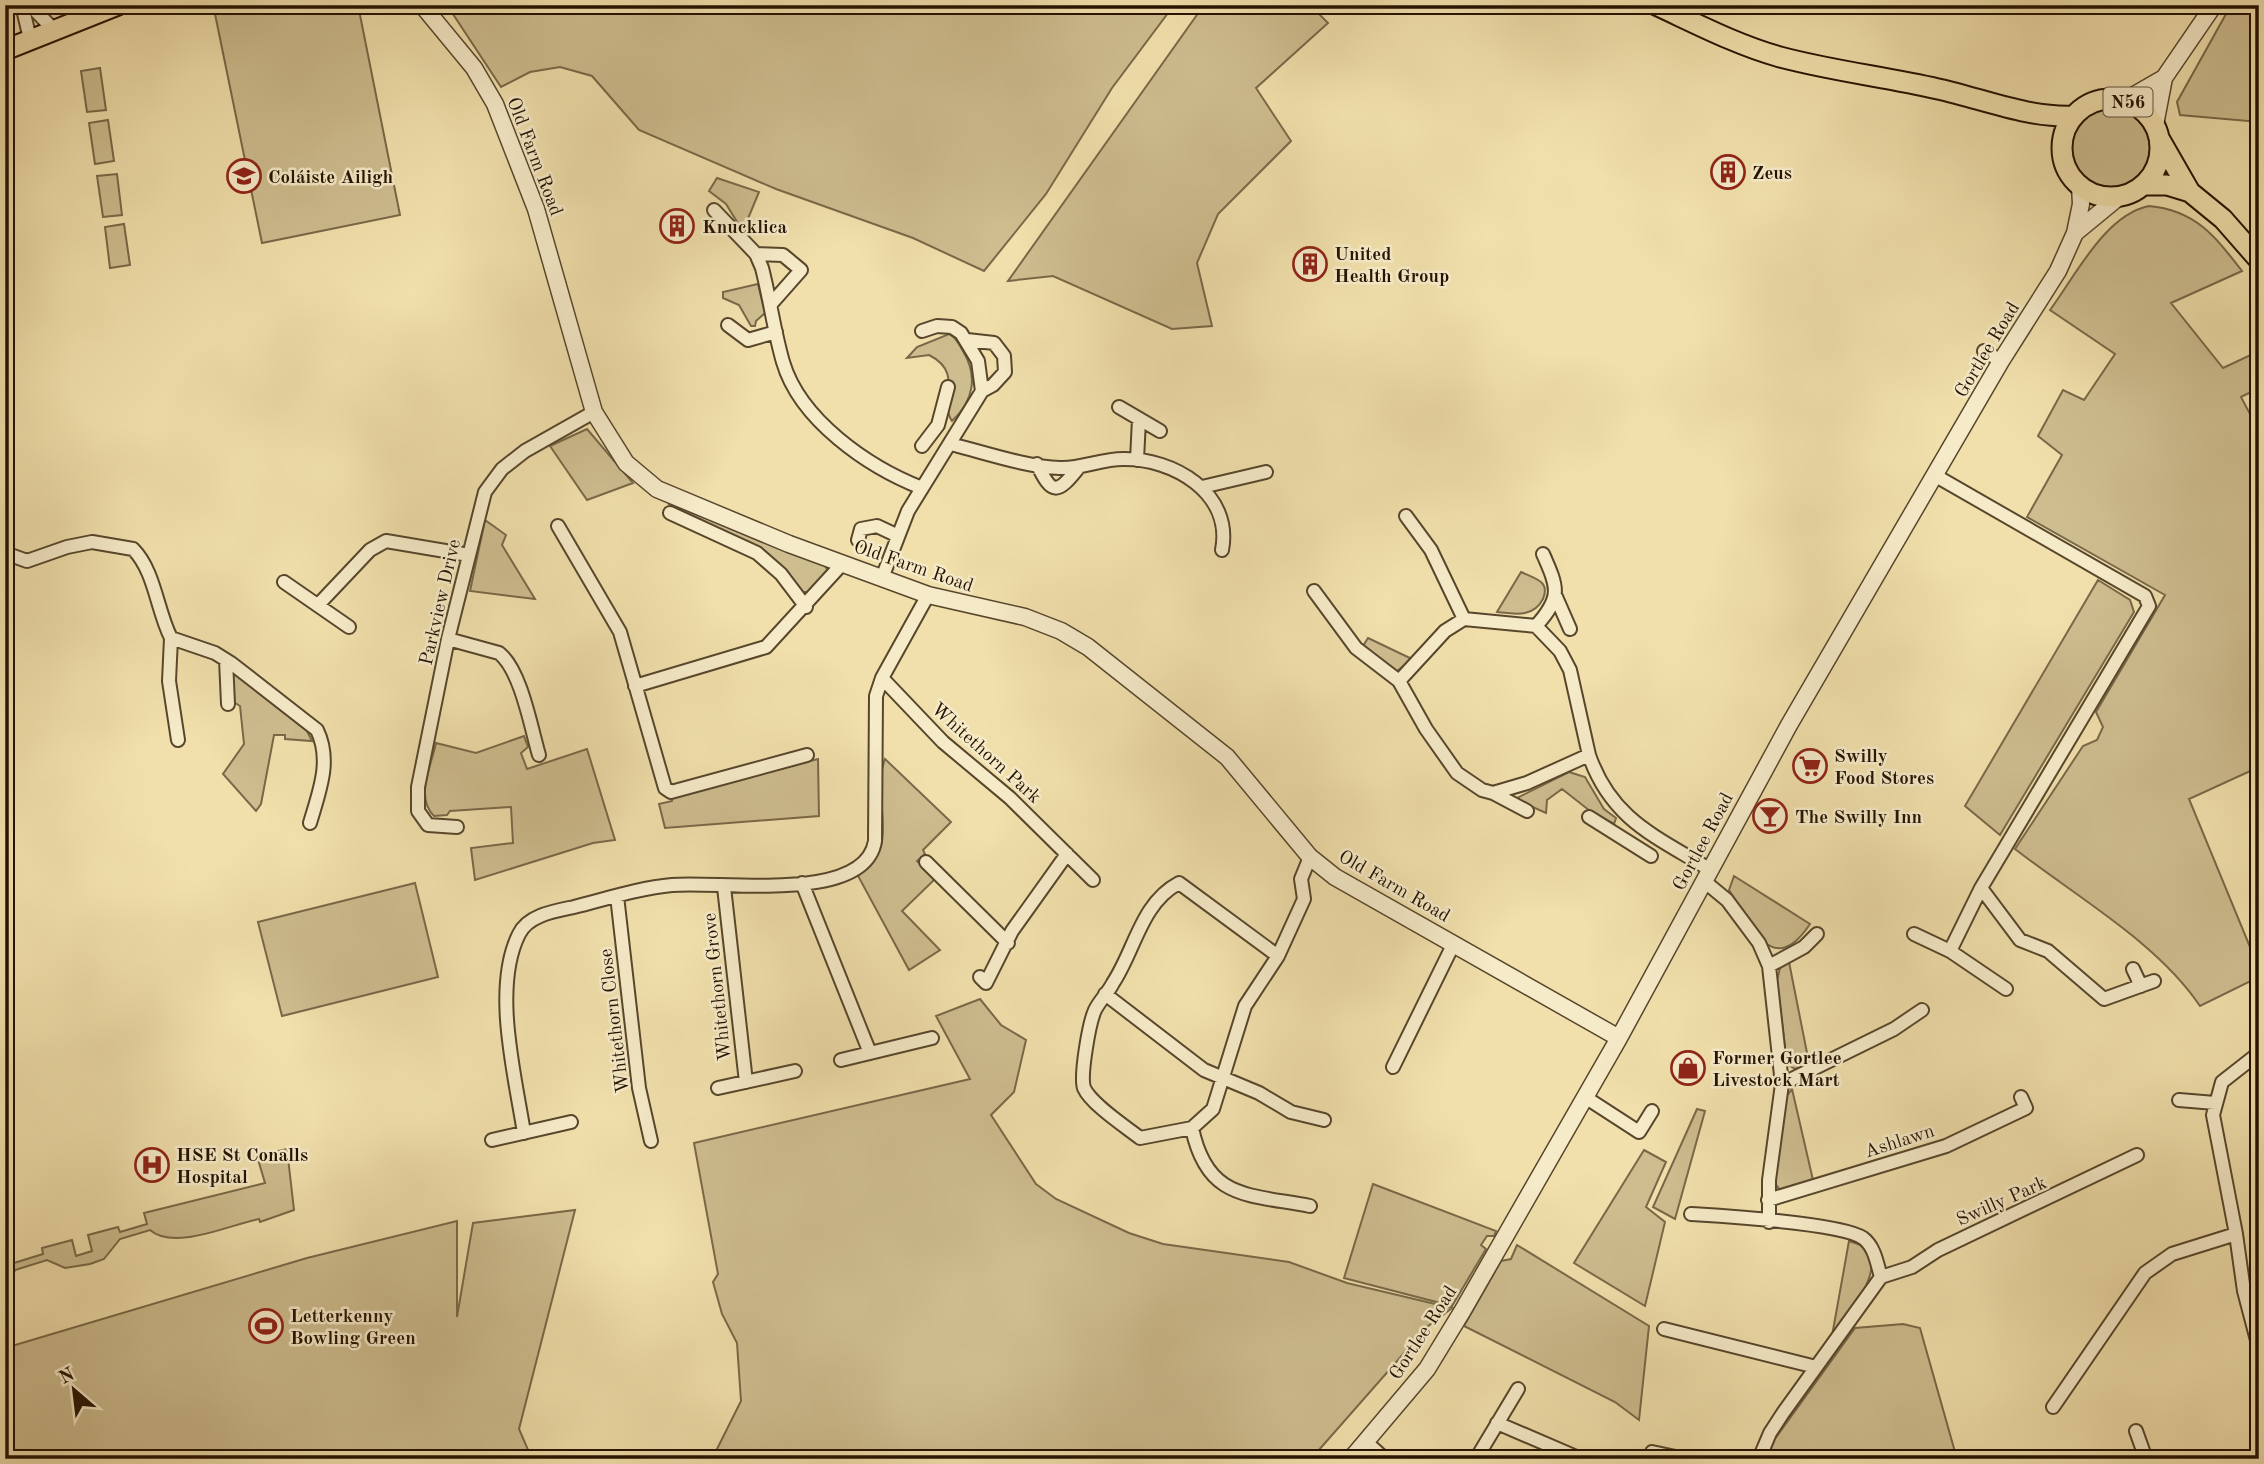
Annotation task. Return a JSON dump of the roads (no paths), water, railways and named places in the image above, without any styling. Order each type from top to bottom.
[{"type":"main road","points":[[5,50],[118,5]]},
{"type":"main road","name":"N56","points":[[1656,5],[1727,38],[1778,56],[1857,76],[1932,88],[2029,114],[2074,116],[2097,101],[2124,101],[2137,106],[2157,131],[2190,192],[2223,219],[2259,260]]},
{"type":"main road","points":[[2029,114],[2063,154]]},
{"type":"main road","points":[[2074,116],[2067,128],[2063,154],[2066,167],[2080,186],[2108,197],[2120,196],[2143,185]]},
{"type":"main road","name":"N56","points":[[2143,185],[2158,164],[2157,131]]},
{"type":"main road","name":"N56","points":[[2143,185],[2167,185],[2190,192]]},
{"type":"street","points":[[22,5],[30,39]]},
{"type":"street","points":[[30,5],[54,30]]},
{"type":"street","name":"Old Farm Road","points":[[422,5],[474,68],[496,106],[536,209],[594,412],[626,463],[657,489],[882,578],[928,595],[1025,617],[1061,631],[1088,647],[1227,757],[1310,857],[1335,877],[1619,1038]]},
{"type":"street","points":[[2124,101],[2164,78],[2214,5]]},
{"type":"street","points":[[2157,131],[2164,78]]},
{"type":"street","name":"Gortlee Road","points":[[1351,1459],[1427,1369],[1591,1101],[1619,1038],[1789,725],[2001,361],[2058,271],[2075,233],[2081,204],[2080,186]]},
{"type":"street","name":"Gortlee Road","points":[[2075,233],[2120,196]]},
{"type":"street","points":[[714,210],[756,254],[771,304],[783,364],[792,384],[821,421],[880,468],[922,488]]},
{"type":"street","points":[[756,254],[783,255],[801,270],[771,304]]},
{"type":"street","points":[[728,326],[748,340],[776,332]]},
{"type":"street","points":[[922,331],[937,326],[952,327],[967,340],[980,369],[982,391]]},
{"type":"street","points":[[882,578],[896,535],[922,488],[982,391],[993,386],[1004,372],[1004,356],[994,343],[967,340]]},
{"type":"street","points":[[1984,351],[2001,361]]},
{"type":"street","points":[[922,446],[938,425],[947,387]]},
{"type":"street","points":[[1119,407],[1160,431]]},
{"type":"street","name":"Parkview Drive","points":[[457,827],[428,825],[418,811],[418,787],[448,639],[485,492],[502,469],[554,432],[594,412]]},
{"type":"street","points":[[1137,460],[1139,419]]},
{"type":"street","points":[[938,425],[953,439],[1059,468],[1079,467],[1102,461],[1137,460],[1164,464],[1183,473],[1202,487],[1211,499],[1226,531],[1222,550]]},
{"type":"street","points":[[1037,464],[1047,486],[1053,489],[1079,467]]},
{"type":"street","points":[[1202,487],[1266,472]]},
{"type":"street","points":[[1936,476],[2145,596],[2149,606],[1981,887],[1950,951]]},
{"type":"street","points":[[670,513],[757,553],[781,574],[806,607]]},
{"type":"street","points":[[1406,516],[1431,550],[1464,619]]},
{"type":"street","points":[[558,526],[620,632],[661,782],[671,792],[807,755]]},
{"type":"street","points":[[858,540],[861,529],[877,526],[896,535]]},
{"type":"street","points":[[318,605],[370,550],[386,541],[469,555]]},
{"type":"street","points":[[5,553],[27,561],[67,547],[92,542],[132,549],[149,579],[161,618],[171,638],[169,681],[178,740]]},
{"type":"street","points":[[1543,554],[1556,583],[1556,597],[1570,629]]},
{"type":"street","points":[[635,686],[766,647],[844,563]]},
{"type":"street","points":[[284,582],[349,627]]},
{"type":"street","points":[[1314,591],[1356,648],[1399,681],[1448,762],[1469,782],[1527,811]]},
{"type":"street","points":[[882,678],[928,595]]},
{"type":"street","points":[[1536,626],[1550,610],[1556,597]]},
{"type":"street","points":[[1399,681],[1445,632],[1464,619],[1536,626],[1560,651],[1570,670],[1589,755],[1604,791],[1626,814],[1707,875],[1759,943],[1769,966],[1782,1084],[1768,1200],[1769,1222]]},
{"type":"street","points":[[171,638],[226,660],[317,730],[324,745],[326,759],[310,823]]},
{"type":"street","points":[[448,639],[499,653],[506,658],[514,674],[539,755]]},
{"type":"street","points":[[226,660],[228,705]]},
{"type":"street","name":"Whitethorn Grove","points":[[617,896],[674,885],[724,887],[802,883],[846,872],[866,861],[874,852],[874,706],[882,678]]},
{"type":"street","name":"Whitethorn Park","points":[[882,678],[943,742],[1010,798],[1093,880]]},
{"type":"street","points":[[1493,793],[1527,783],[1589,755]]},
{"type":"street","points":[[1617,834],[1626,814]]},
{"type":"street","points":[[1589,817],[1651,856]]},
{"type":"street","points":[[980,977],[986,983],[992,976],[1012,931],[1067,854]]},
{"type":"street","points":[[1278,956],[1179,883],[1160,896],[1126,952],[1114,983],[1105,994],[1090,1025],[1083,1086],[1089,1096],[1140,1138],[1192,1128],[1213,1109],[1245,1006],[1278,956],[1304,899],[1301,878],[1310,857]]},
{"type":"street","points":[[926,862],[1007,943]]},
{"type":"street","points":[[802,883],[870,1053]]},
{"type":"street","name":"Whitethorn Grove","points":[[724,887],[746,1082]]},
{"type":"street","points":[[1981,887],[2020,940],[2048,951],[2104,999],[2154,981]]},
{"type":"street","points":[[524,1133],[508,1017],[509,970],[516,940],[523,926],[532,919],[617,896]]},
{"type":"street","name":"Whitethorn Close","points":[[617,896],[639,1088],[651,1140]]},
{"type":"street","points":[[1769,966],[1804,947],[1817,934]]},
{"type":"street","points":[[1914,934],[1950,951],[2003,986],[2007,972]]},
{"type":"street","points":[[1393,1067],[1454,943]]},
{"type":"street","points":[[2133,969],[2141,986]]},
{"type":"street","points":[[1105,994],[1204,1070],[1259,1093],[1291,1112],[1324,1120]]},
{"type":"street","points":[[1782,1084],[1894,1029],[1922,1010]]},
{"type":"street","points":[[841,1060],[932,1038]]},
{"type":"street","points":[[2259,1053],[2221,1082],[2215,1103],[2217,1147],[2236,1234],[2244,1292],[2259,1348]]},
{"type":"street","points":[[718,1088],[795,1071]]},
{"type":"street","name":"Ashlawn","points":[[1768,1200],[1946,1146],[2026,1108],[2021,1097]]},
{"type":"street","points":[[2179,1100],[2215,1103]]},
{"type":"street","points":[[1591,1101],[1639,1132],[1652,1111]]},
{"type":"street","points":[[492,1140],[571,1122]]},
{"type":"street","points":[[1192,1128],[1197,1150],[1209,1173],[1224,1187],[1310,1206]]},
{"type":"street","name":"Swilly Park","points":[[1881,1277],[1912,1267],[1938,1250],[2137,1155]]},
{"type":"street","points":[[1691,1214],[1804,1224],[1862,1237],[1874,1252],[1881,1277],[1770,1433],[1759,1459]]},
{"type":"street","points":[[2053,1407],[2145,1273],[2172,1254],[2236,1234]]},
{"type":"street","points":[[1664,1329],[1816,1367]]},
{"type":"street","points":[[1476,1459],[1518,1389]]},
{"type":"street","points":[[1497,1423],[1581,1459]]},
{"type":"street","points":[[2136,1431],[2146,1459]]},
{"type":"street","points":[[1366,1442],[1385,1459]]},
{"type":"street","points":[[1652,1452],[1685,1459]]},
{"type":"place","name":"Zeus","points":[[1728,172]]},
{"type":"place","name":"Coláiste Ailigh","points":[[244,176]]},
{"type":"place","name":"Knucklica","points":[[677,226]]},
{"type":"place","name":"United Health Group","points":[[1310,264]]},
{"type":"place","name":"Swilly Food Stores","points":[[1810,766]]},
{"type":"place","name":"The Swilly Inn","points":[[1770,816]]},
{"type":"place","name":"Former Gortlee Livestock Mart","points":[[1688,1068]]},
{"type":"place","name":"HSE St Conalls Hospital","points":[[152,1165]]},
{"type":"place","name":"Letterkenny Bowling Green","points":[[266,1326]]}]
